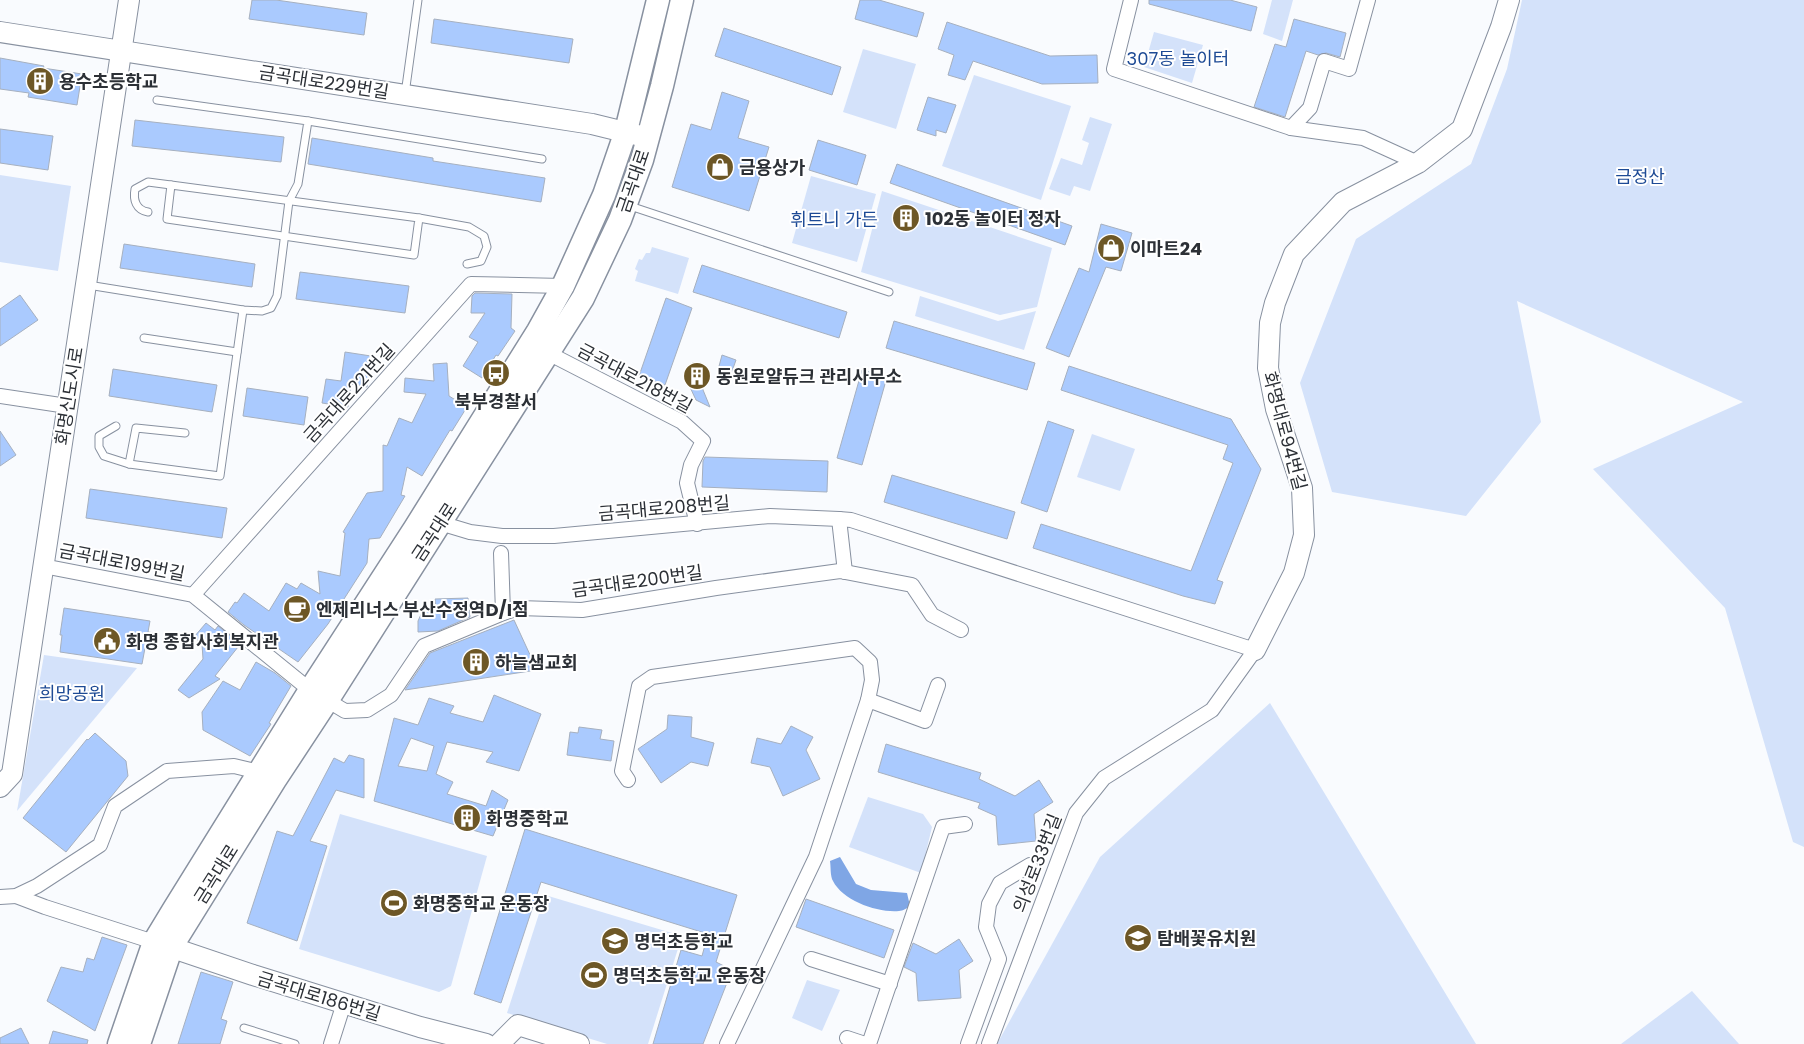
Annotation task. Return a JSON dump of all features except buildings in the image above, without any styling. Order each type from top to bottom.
[{"type":"main road","name":"금곡대로","points":[[119,1044],[163,944],[259,772],[318,696],[440,523],[583,298],[620,220],[615,200],[626,131],[658,0]]},
{"type":"main road","name":"금곡대로","points":[[139,1044],[163,944],[274,780],[318,696],[415,528],[538,331],[615,200],[648,138],[682,0]]},
{"type":"street","name":"화명신도시로","points":[[0,787],[12,774],[129,0]]},
{"type":"street","points":[[1131,0],[1114,69],[1291,128],[1363,138],[1418,163]]},
{"type":"street","points":[[1291,128],[1310,108],[1324,61],[1349,69],[1368,0]]},
{"type":"street","name":"화명대로94번길","points":[[1255,650],[1294,573],[1304,535],[1302,488],[1276,409],[1268,368],[1270,323],[1275,302],[1294,254],[1343,202],[1418,163],[1462,129],[1501,27],[1509,0]]},
{"type":"street","name":"금곡대로229번길","points":[[0,32],[592,124],[648,138]]},
{"type":"street","name":"금곡대로221번길","points":[[194,595],[471,284],[563,286]]},
{"type":"street","name":"금곡대로218번길","points":[[548,353],[682,422],[703,441],[691,465],[687,483],[697,524]]},
{"type":"street","points":[[0,396],[67,406]]},
{"type":"street","name":"금곡대로208번길","points":[[440,523],[478,533],[502,536],[554,536],[770,516],[851,520],[1255,650]]},
{"type":"street","points":[[839,519],[845,572]]},
{"type":"street","points":[[501,553],[503,613]]},
{"type":"street","name":"금곡대로199번길","points":[[43,566],[194,595],[318,696]]},
{"type":"street","name":"금곡대로200번길","points":[[318,696],[345,710],[367,710],[391,695],[424,646],[518,608],[582,610],[716,588],[845,572],[912,585],[932,615],[961,630]]},
{"type":"street","points":[[628,780],[622,771],[639,686],[652,677],[856,648],[870,662],[872,680],[868,700],[816,857],[727,1044]]},
{"type":"street","name":"의성로33번길","points":[[989,1044],[1076,813],[1104,778],[1212,710],[1255,650]]},
{"type":"street","points":[[868,700],[925,721],[938,685]]},
{"type":"street","points":[[0,897],[16,896],[37,886],[100,845],[115,806],[167,771],[234,766],[259,772]]},
{"type":"street","points":[[869,1044],[943,827],[965,824]]},
{"type":"street","points":[[968,1044],[999,959],[986,927],[989,904],[1000,883],[1030,865]]},
{"type":"street","points":[[16,896],[163,944]]},
{"type":"street","name":"금곡대로186번길","points":[[163,944],[253,975],[420,1027],[486,1044]]},
{"type":"street","points":[[811,959],[890,984]]},
{"type":"street","points":[[330,1044],[344,1003]]},
{"type":"street","points":[[499,1044],[518,1026],[579,1044]]},
{"type":"street","points":[[847,1038],[865,1044]]},
{"type":"lane","points":[[405,95],[418,0]]},
{"type":"lane","points":[[157,100],[308,121],[542,159]]},
{"type":"lane","points":[[86,285],[243,310],[262,311],[271,308],[277,296],[289,201],[298,184],[308,121]]},
{"type":"lane","points":[[148,212],[143,211],[137,206],[133,197],[135,189],[148,182],[420,218],[469,227],[484,236],[487,247],[481,261],[467,264]]},
{"type":"lane","points":[[171,185],[167,219],[414,255],[420,218]]},
{"type":"lane","points":[[615,200],[890,292]]},
{"type":"lane","points":[[116,426],[99,436],[99,446],[104,456],[129,464],[220,476],[243,310]]},
{"type":"lane","points":[[144,338],[237,352]]},
{"type":"lane","points":[[129,464],[136,428],[185,433]]},
{"type":"lane","points":[[244,1028],[295,1044]]},
{"type":"green space","points":[[1272,0],[1293,0],[1282,41],[1263,34]]},
{"type":"green space","name":"금정산","points":[[1522,0],[1804,0],[1804,847],[1793,842],[1725,608],[1593,469],[1743,402],[1517,301],[1541,422],[1466,516],[1332,492],[1300,383],[1356,239],[1471,164],[1507,69]]},
{"type":"green space","name":"307동 놀이터","points":[[1154,32],[1203,45],[1192,83],[1144,67]]},
{"type":"green space","points":[[863,49],[916,64],[896,129],[843,112]]},
{"type":"green space","points":[[974,75],[1071,106],[1041,200],[942,166]]},
{"type":"green space","points":[[1090,117],[1112,124],[1090,191],[1074,186],[1070,196],[1049,189],[1061,158],[1082,165],[1089,143],[1082,140]]},
{"type":"green space","points":[[0,175],[71,186],[58,271],[0,262]]},
{"type":"green space","name":"휘트니 가든","points":[[811,176],[876,194],[857,262],[792,243]]},
{"type":"green space","points":[[882,191],[1052,248],[1037,307],[1000,315],[861,272]]},
{"type":"green space","points":[[652,247],[689,258],[678,294],[635,281],[638,271],[635,269],[639,259],[642,260],[646,253],[650,253]]},
{"type":"green space","points":[[920,296],[998,321],[1036,311],[1024,350],[915,316]]},
{"type":"green space","points":[[1092,434],[1135,449],[1120,491],[1077,477]]},
{"type":"green space","name":"희망공원","points":[[44,655],[137,668],[17,811]]},
{"type":"green space","points":[[1270,703],[1476,1044],[997,1044],[1100,857]]},
{"type":"green space","points":[[868,797],[923,814],[932,827],[921,873],[849,847]]},
{"type":"green space","name":"화명중학교 운동장","points":[[340,814],[487,856],[451,986],[439,992],[299,949]]},
{"type":"green space","name":"명덕초등학교 운동장","points":[[545,895],[682,936],[648,1044],[607,1044],[507,1013]]},
{"type":"green space","points":[[807,980],[840,990],[822,1031],[792,1018]]},
{"type":"green space","points":[[1692,991],[1739,1044],[1621,1044]]},
{"type":"water","points":[[840,857],[856,884],[871,890],[907,893],[910,906],[900,911],[881,910],[853,900],[838,888],[833,881],[830,861]]},
{"type":"place","name":"용수초등학교","points":[[40,81]]},
{"type":"place","name":"금용상가","points":[[720,167]]},
{"type":"place","name":"102동 놀이터 정자","points":[[906,218]]},
{"type":"place","name":"이마트24","points":[[1111,248]]},
{"type":"place","name":"북부경찰서","points":[[496,373]]},
{"type":"place","name":"동원로얄듀크 관리사무소","points":[[697,376]]},
{"type":"place","name":"엔제리너스 부산수정역D/I점","points":[[297,609]]},
{"type":"place","name":"화명 종합사회복지관","points":[[107,641]]},
{"type":"place","name":"하늘샘교회","points":[[476,662]]},
{"type":"place","name":"화명중학교","points":[[467,818]]},
{"type":"place","name":"화명중학교 운동장","points":[[394,903]]},
{"type":"place","name":"탐배꽃유치원","points":[[1138,938]]},
{"type":"place","name":"명덕초등학교","points":[[615,941]]},
{"type":"place","name":"명덕초등학교 운동장","points":[[594,975]]}]
